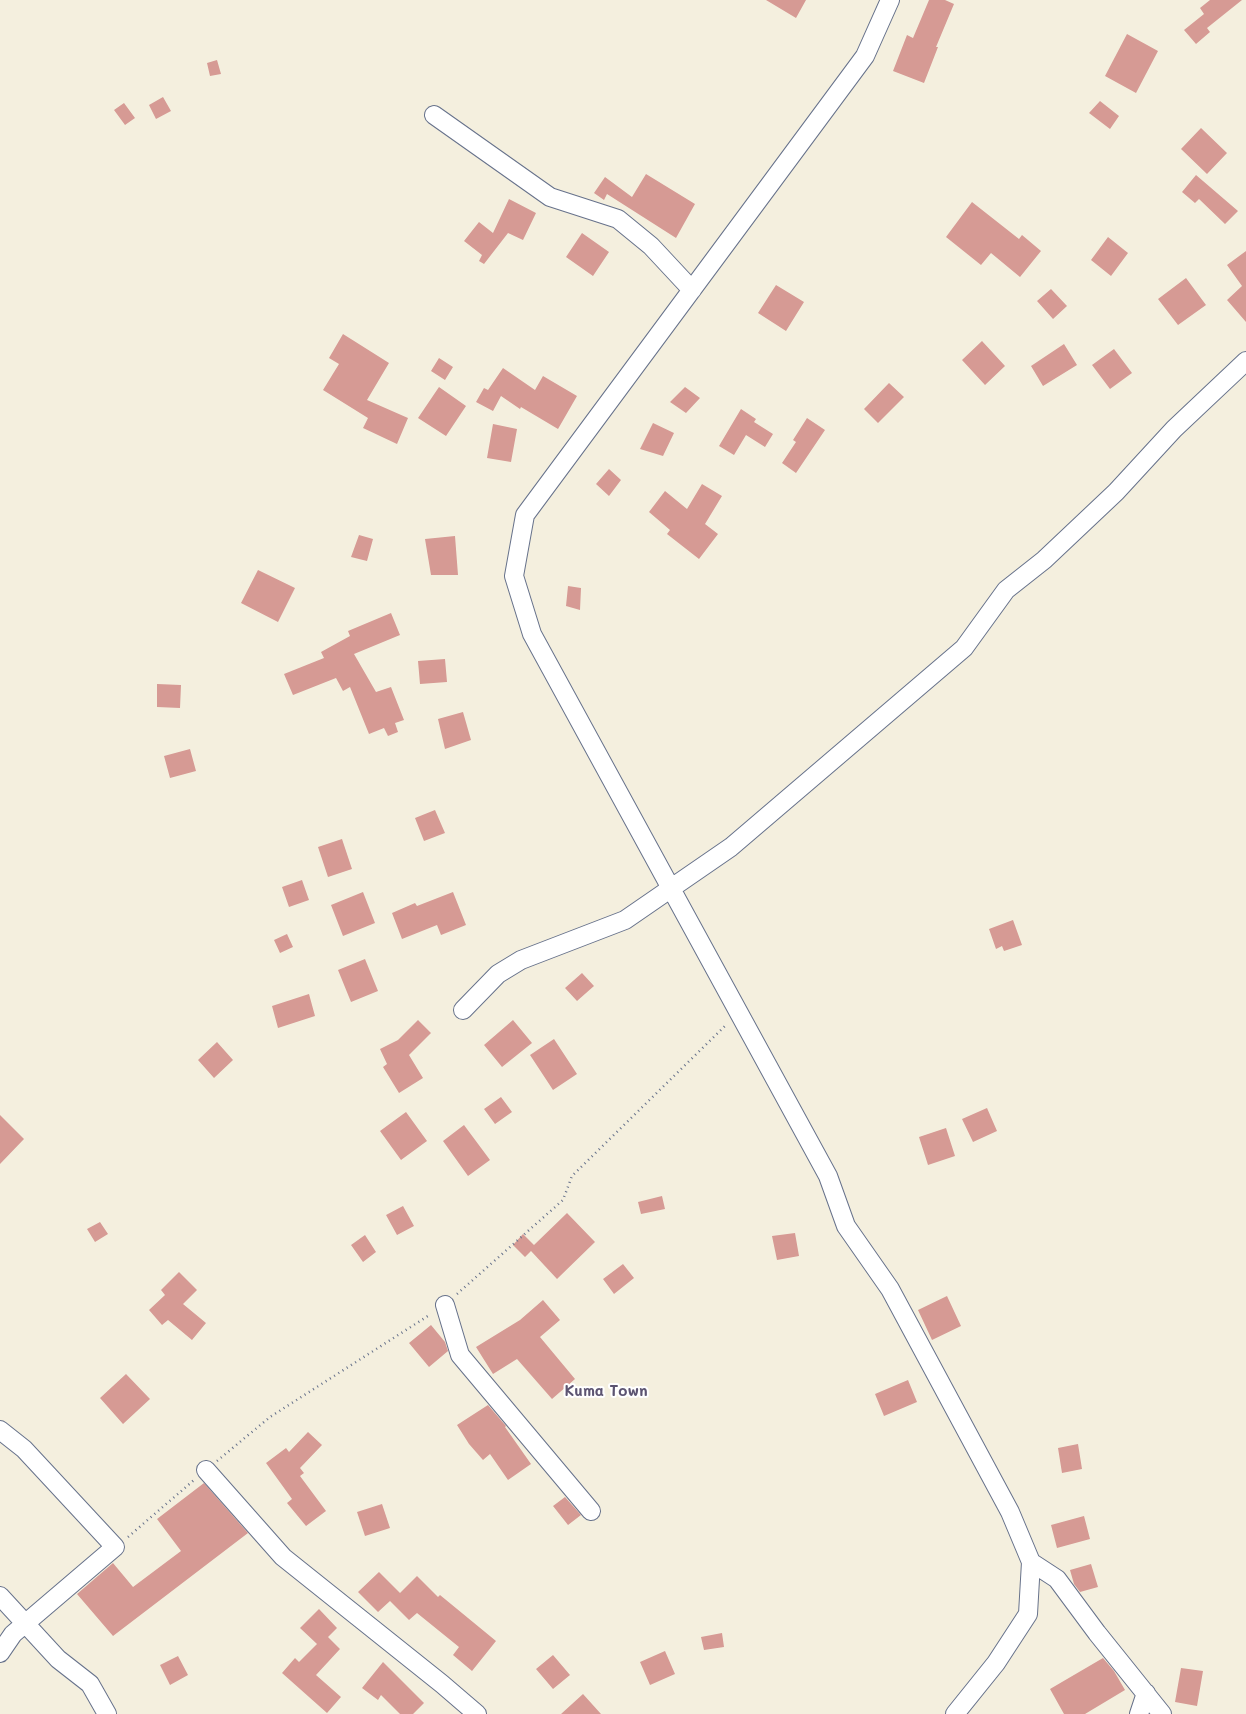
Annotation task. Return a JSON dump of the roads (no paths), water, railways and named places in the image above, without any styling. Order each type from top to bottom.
[{"type":"street","points":[[890,0],[866,56],[525,515],[514,576],[532,634],[828,1176],[846,1226],[890,1289],[1010,1512],[1031,1562],[1028,1614],[996,1662],[955,1714]]},
{"type":"street","points":[[434,115],[550,196],[618,219],[651,246],[692,290]]},
{"type":"street","points":[[463,1010],[498,974],[521,960],[625,920],[731,847],[964,648],[1006,590],[1044,560],[1116,492],[1174,430],[1246,361]]},
{"type":"street","points":[[445,1305],[460,1355],[591,1511]]},
{"type":"street","points":[[0,1430],[24,1450],[115,1547],[13,1634],[0,1653]]},
{"type":"street","points":[[206,1470],[283,1557],[477,1714]]},
{"type":"street","points":[[1031,1562],[1057,1579],[1162,1714]]},
{"type":"street","points":[[0,1596],[58,1659],[90,1684],[107,1714]]},
{"type":"street","points":[[1139,1714],[1146,1693]]},
{"type":"district","name":"Kuma Town","points":[[606,1391]]}]
